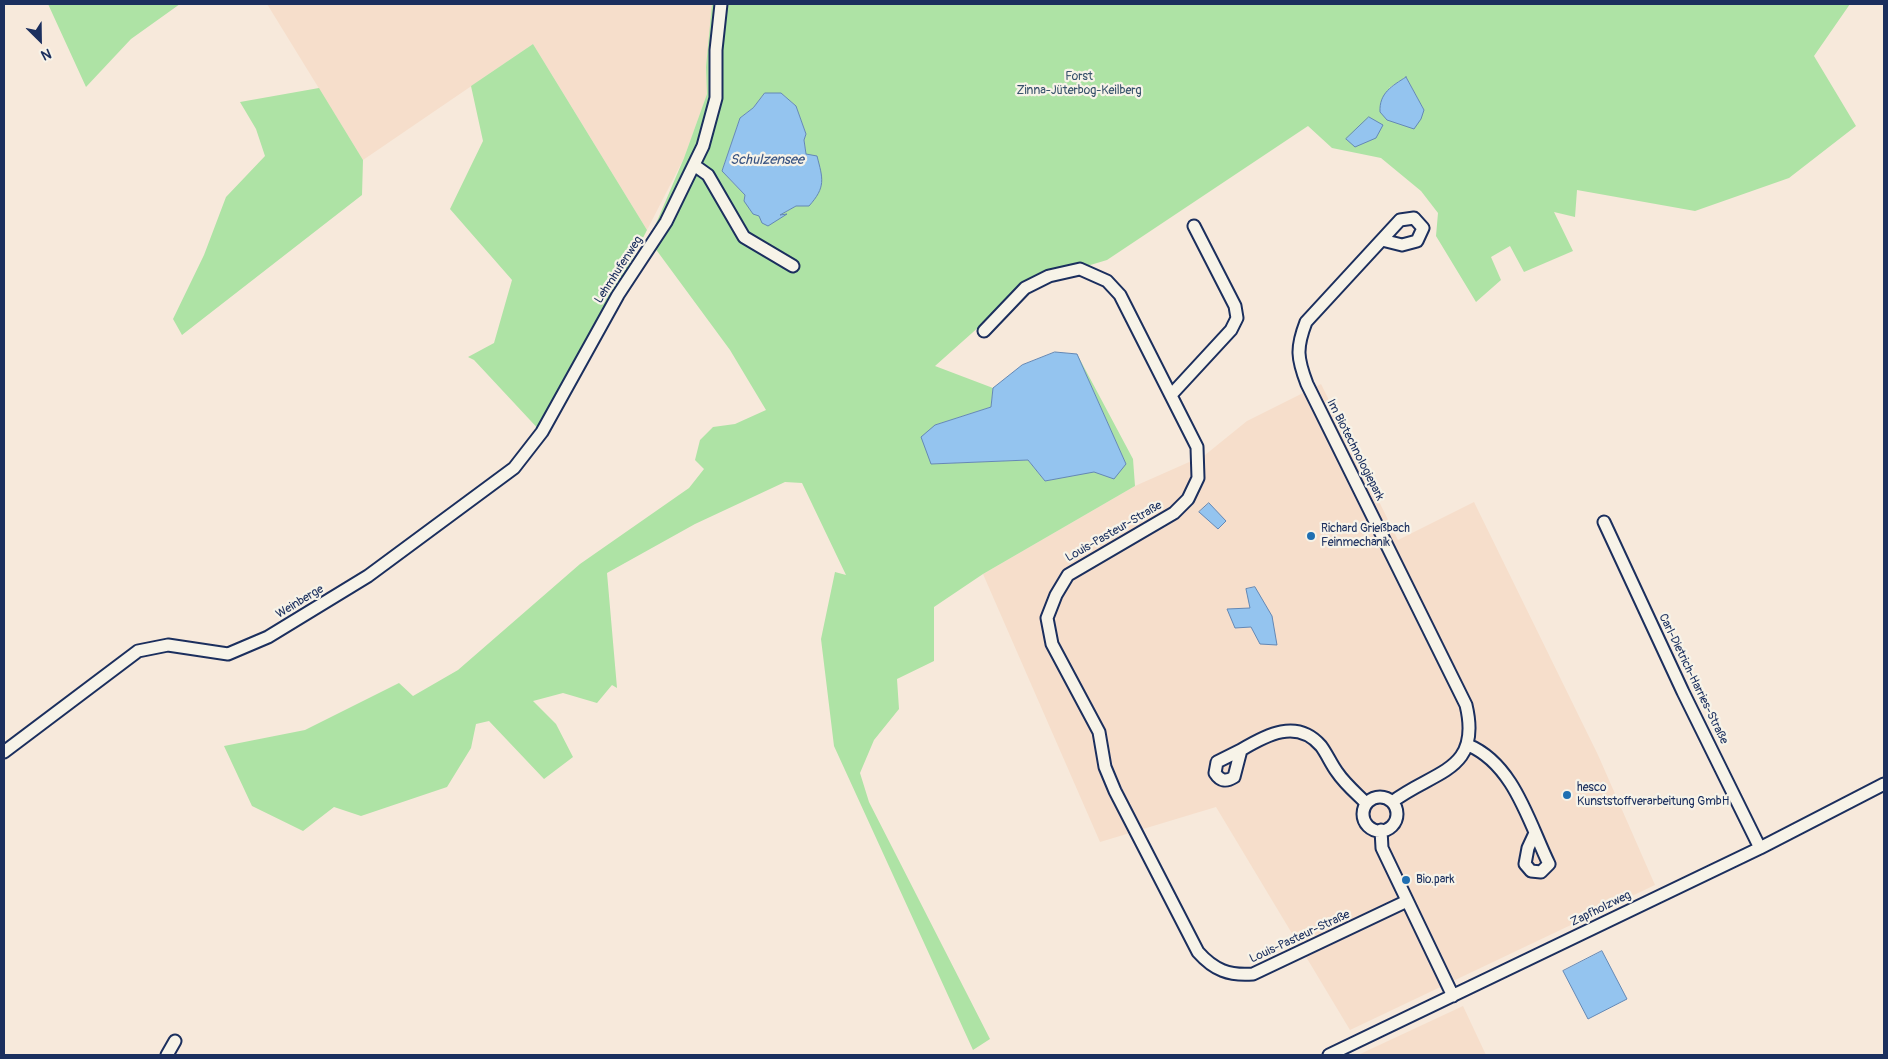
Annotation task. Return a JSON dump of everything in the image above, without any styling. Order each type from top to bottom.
[{"type":"street","name":"Lehmhufenweg","points":[[566,388],[618,295],[666,222],[703,146],[716,98],[716,50],[721,4]]},
{"type":"street","points":[[694,165],[708,175],[744,237],[793,266]]},
{"type":"street","points":[[1171,395],[1231,330],[1236,318],[1236,306],[1194,226]]},
{"type":"street","name":"Im Biotechnologiepark","points":[[1382,240],[1306,322],[1298,342],[1298,352],[1307,384],[1466,705],[1470,721],[1468,746]]},
{"type":"street","name":"Louis-Pasteur-Straße","points":[[984,331],[1025,288],[1049,276],[1080,269],[1107,282],[1120,294],[1197,448],[1198,478],[1188,500],[1174,513],[1068,575],[1056,596],[1047,618],[1052,644],[1099,732],[1105,768],[1115,791],[1198,952],[1209,964],[1221,971],[1244,975],[1262,972],[1407,900]]},
{"type":"street","name":"Weinberge","points":[[4,752],[138,651],[168,645],[228,654],[268,637],[368,576],[514,468],[542,432],[566,388]]},
{"type":"street","name":"Carl-Dietrich-Harries-Straße","points":[[1604,522],[1679,684],[1760,848]]},
{"type":"street","points":[[1241,750],[1261,738],[1279,731],[1293,730],[1309,735],[1321,746],[1338,774],[1366,803]]},
{"type":"street","points":[[1392,802],[1460,759],[1468,746],[1482,751],[1491,758],[1509,780],[1535,833],[1549,864],[1541,872],[1531,871],[1525,864],[1528,848],[1535,833]]},
{"type":"street","name":"Zapfholzweg","points":[[1329,1055],[1760,848],[1884,784]]},
{"type":"street","points":[[1379,797],[1392,802],[1397,812],[1394,822],[1381,830],[1370,828],[1362,814],[1366,803],[1379,797]]},
{"type":"street","points":[[1381,830],[1382,848],[1453,996]]},
{"type":"street","points":[[167,1055],[175,1040]]},
{"type":"shaded area","points":[[267,4],[713,4],[707,94],[684,158],[647,230],[533,44],[363,160]]},
{"type":"shaded area","points":[[1321,384],[1398,540],[1474,502],[1598,755],[1655,885],[1350,1030],[1216,807],[1100,842],[983,574],[1135,486],[1205,455],[1247,421]]},
{"type":"shaded area","points":[[1463,1006],[1486,1055],[1358,1055]]},
{"type":"green space","points":[[48,4],[180,4],[131,39],[86,87]]},
{"type":"green space","name":"Forst Zinna-Jüterbog-Keilberg","points":[[712,4],[1850,4],[1814,56],[1856,126],[1789,178],[1695,211],[1577,190],[1575,217],[1554,212],[1573,251],[1524,272],[1510,246],[1491,257],[1501,280],[1476,302],[1436,236],[1438,213],[1421,191],[1381,158],[1332,148],[1308,126],[1107,260],[1027,284],[935,366],[993,388],[991,407],[935,425],[931,464],[1028,460],[1045,481],[1126,464],[1077,354],[1133,459],[1135,486],[983,574],[934,607],[934,661],[897,679],[899,709],[874,740],[860,773],[869,802],[990,1039],[973,1050],[834,746],[821,639],[835,572],[846,575],[802,483],[785,482],[695,524],[607,573],[617,688],[612,685],[597,703],[563,693],[533,701],[556,724],[573,757],[544,779],[489,721],[476,724],[471,748],[447,787],[361,816],[334,807],[303,831],[252,806],[224,746],[305,730],[399,683],[413,696],[458,670],[580,564],[689,488],[704,469],[695,460],[700,440],[713,427],[735,424],[766,410],[730,350],[649,240],[684,158],[707,94],[706,67]],"holes":[[[1406,77],[1424,110],[1389,88]],[[765,93],[781,93],[796,106],[806,134],[804,140],[806,154],[796,206],[778,216],[744,201],[745,195],[722,171],[740,118],[753,108]]]},
{"type":"green space","points":[[533,44],[647,230],[543,434],[474,360],[468,357],[494,343],[512,280],[450,209],[483,141],[471,86]]},
{"type":"green space","points":[[319,88],[363,160],[362,195],[182,335],[173,319],[204,255],[226,197],[265,156],[256,129],[240,102]]},
{"type":"water","points":[[1406,77],[1424,110],[1421,119],[1414,129],[1387,120],[1380,112],[1380,105],[1384,95],[1391,87]]},
{"type":"water","name":"Schulzensee","points":[[765,93],[781,93],[796,106],[806,134],[804,140],[806,154],[817,156],[822,177],[821,188],[809,206],[796,206],[780,215],[787,214],[768,226],[762,223],[759,216],[753,214],[744,201],[745,195],[722,171],[740,118],[753,108]]},
{"type":"water","points":[[1369,117],[1383,125],[1376,138],[1355,147],[1346,139]]},
{"type":"water","points":[[1055,352],[1077,354],[1126,464],[1114,479],[1094,472],[1045,481],[1028,460],[931,464],[921,437],[935,425],[991,407],[993,388],[1022,365]]},
{"type":"water","points":[[1209,503],[1226,521],[1218,529],[1199,512]]},
{"type":"water","points":[[1255,587],[1272,616],[1277,645],[1260,644],[1251,627],[1235,628],[1227,609],[1250,608],[1246,589]]},
{"type":"water","points":[[1602,951],[1627,999],[1588,1019],[1563,971]]},
{"type":"place","name":"Richard Grießbach Feinmechanik","points":[[1311,536]]},
{"type":"place","name":"hesco Kunststoffverarbeitung GmbH","points":[[1567,795]]},
{"type":"place","name":"Bio.park","points":[[1406,880]]}]
